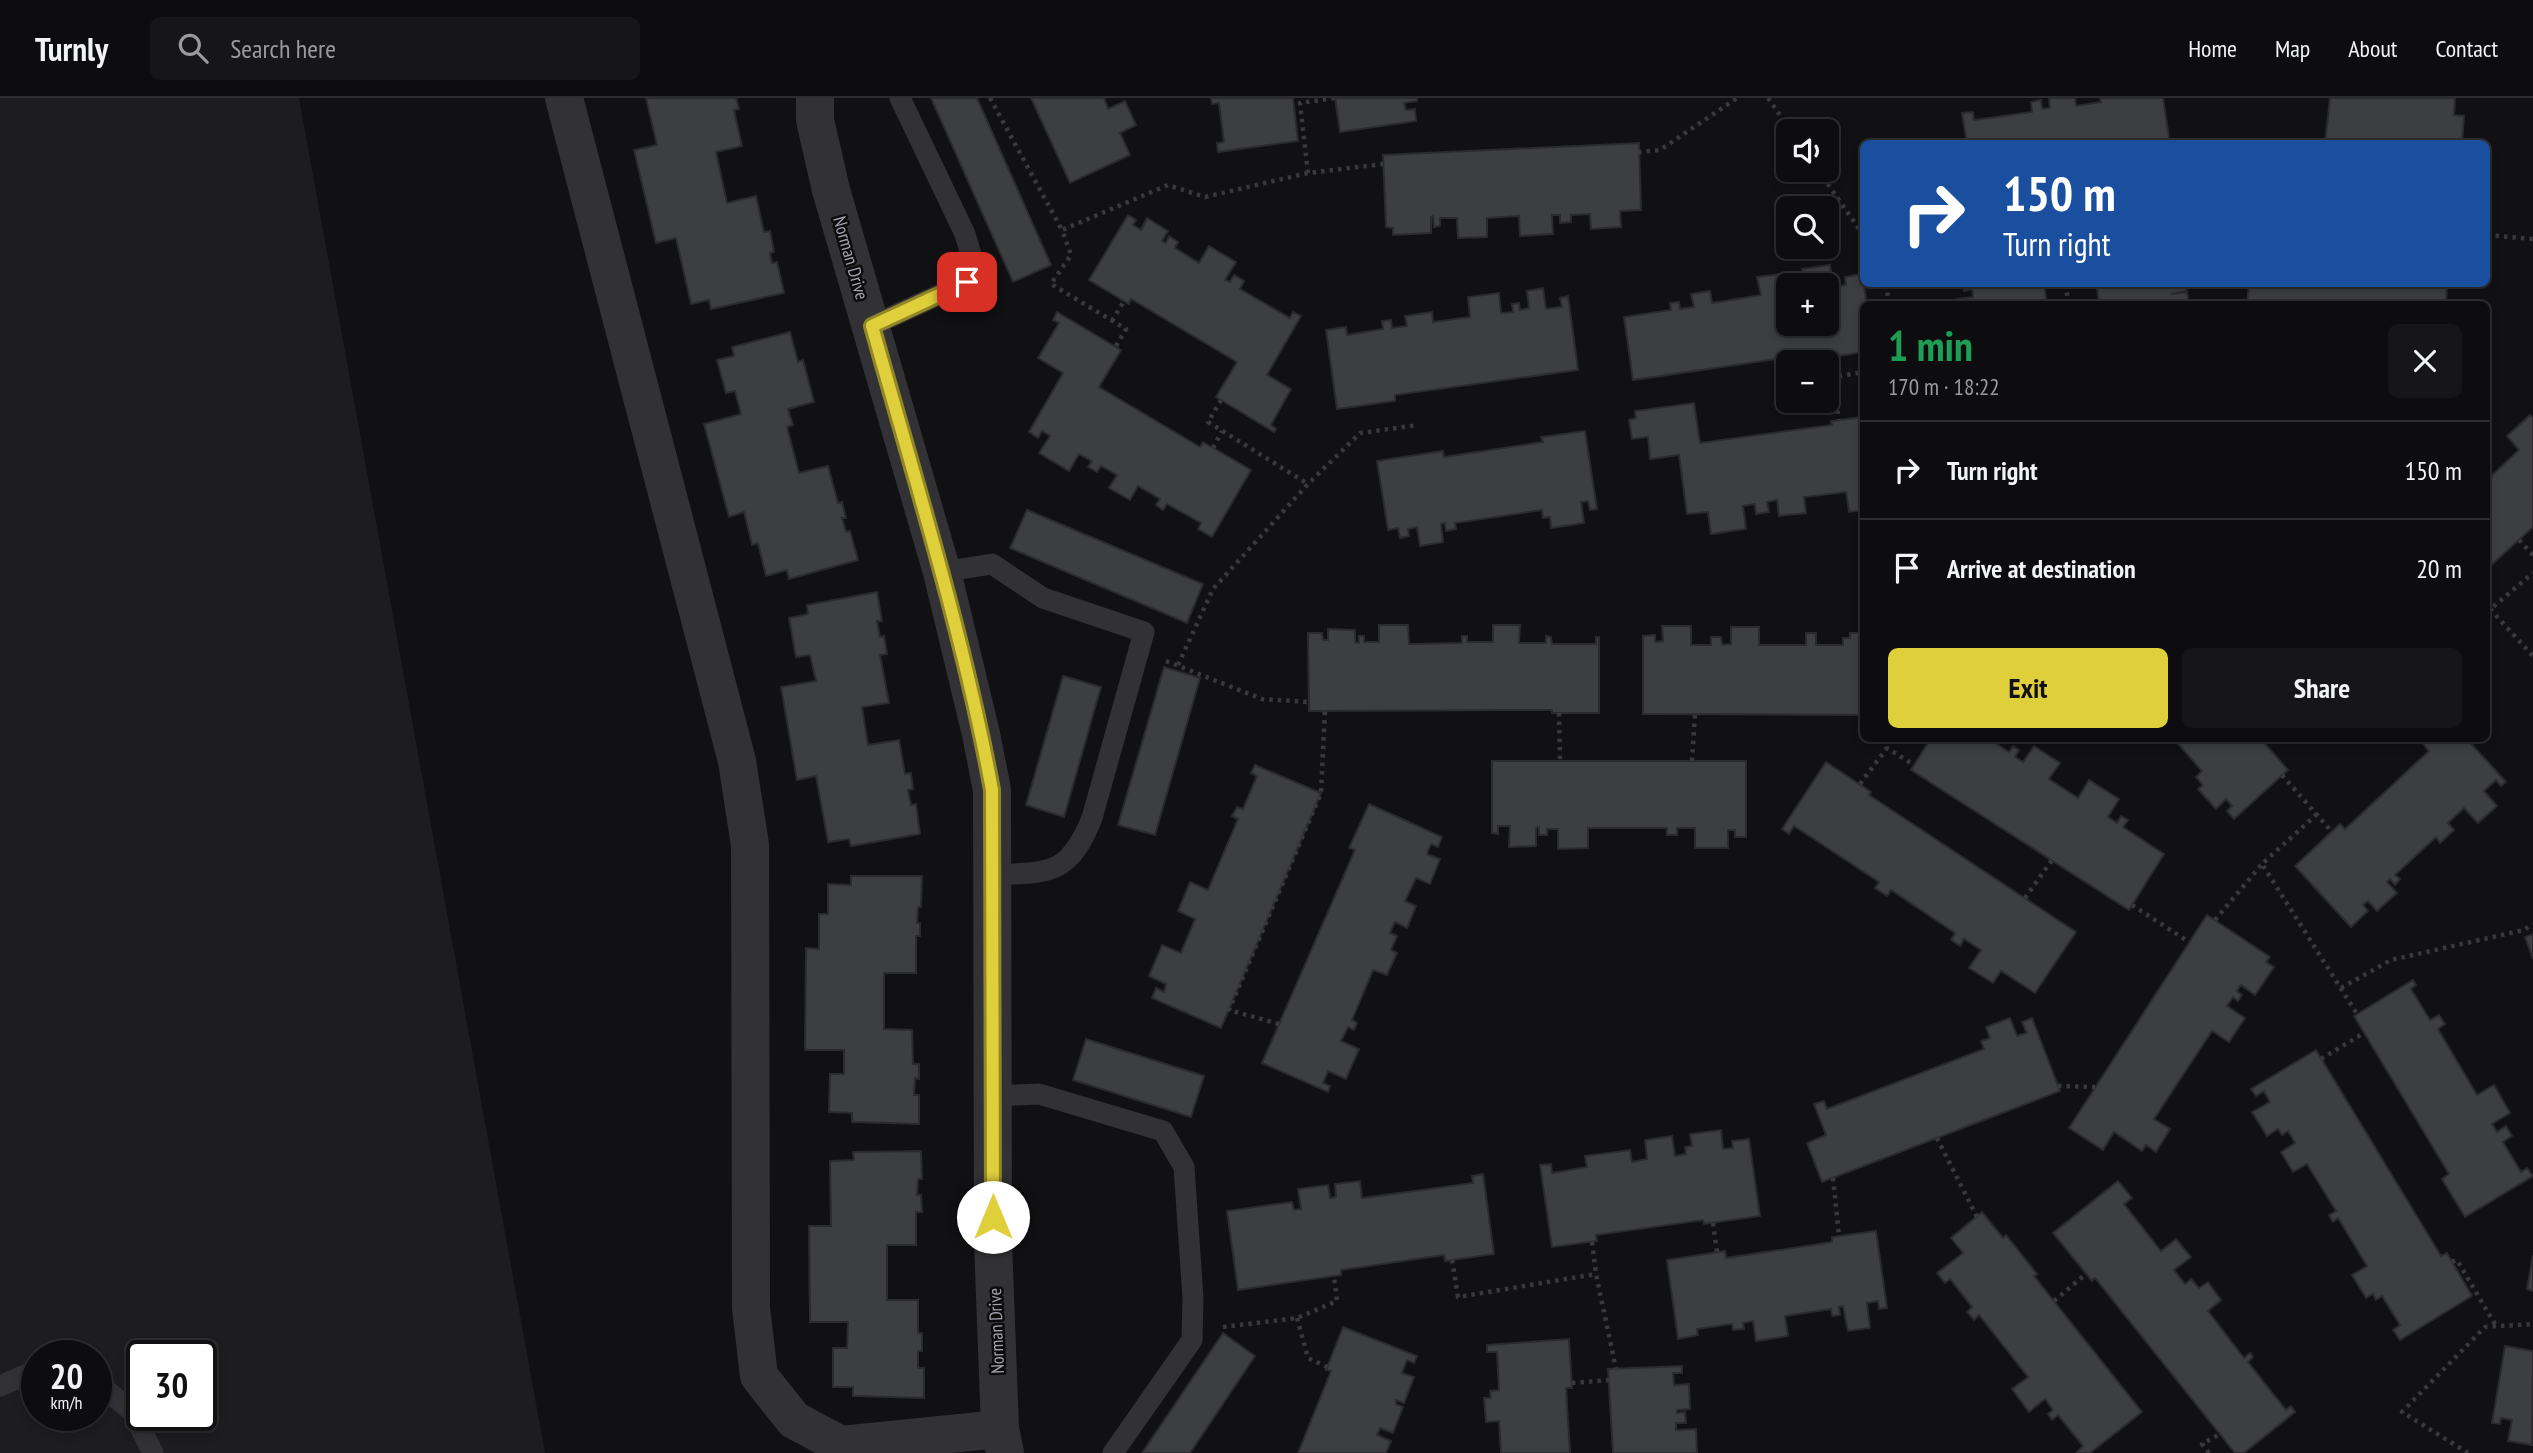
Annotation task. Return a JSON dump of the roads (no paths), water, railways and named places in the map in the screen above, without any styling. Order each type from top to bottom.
[{"type":"street","points":[[564,98],[737,761],[750,845],[751,1308],[759,1376],[794,1420],[841,1445],[1003,1441]]},
{"type":"street","name":"Norman Drive","points":[[815,98],[815,120],[831,190],[942,572],[992,790],[993,1242],[1003,1441]]},
{"type":"lane","points":[[872,326],[967,282],[972,276],[974,265],[965,234],[900,98]]},
{"type":"lane","points":[[942,572],[992,564],[1043,598],[1144,632],[1084,839],[1068,860],[1043,872],[992,875]]},
{"type":"lane","points":[[993,1096],[1039,1094],[1163,1131],[1184,1167],[1193,1298],[1192,1340],[1113,1453]]},
{"type":"lane","points":[[0,1387],[21,1377]]},
{"type":"lane","points":[[112,1395],[132,1411],[153,1453]]}]
